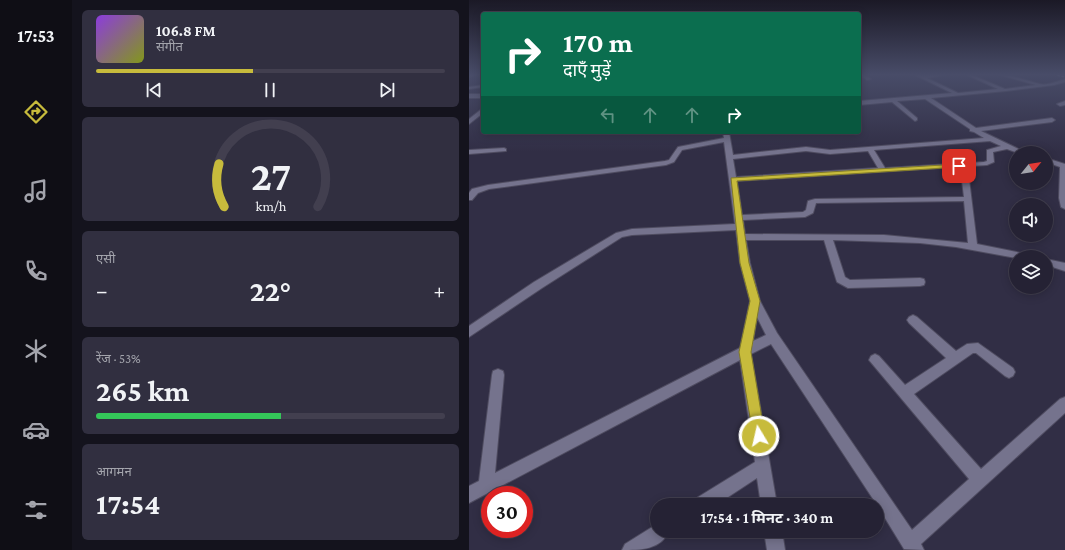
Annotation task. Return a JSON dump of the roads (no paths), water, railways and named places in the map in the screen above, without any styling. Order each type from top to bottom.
[{"type":"street","points":[[894,101],[915,119]]},
{"type":"street","points":[[861,103],[898,101]]},
{"type":"street","points":[[931,101],[972,130],[1009,148]]},
{"type":"street","points":[[469,122],[481,112]]},
{"type":"street","points":[[972,130],[1052,120]]},
{"type":"street","points":[[469,198],[477,189],[488,186],[666,163],[672,161],[680,148],[727,136],[745,263],[755,301],[773,337],[913,546],[980,480],[1065,404]]},
{"type":"street","points":[[730,157],[806,149],[830,152],[989,139]]},
{"type":"street","points":[[733,179],[882,169],[988,164],[991,162],[989,151],[1006,147]]},
{"type":"street","points":[[870,149],[882,169]]},
{"type":"street","points":[[469,152],[504,150]]},
{"type":"street","points":[[1053,162],[1064,166],[1063,198],[1065,207]]},
{"type":"street","points":[[966,181],[973,246]]},
{"type":"street","points":[[740,228],[805,214],[810,211],[811,204],[815,201],[967,198]]},
{"type":"street","points":[[469,332],[538,285],[619,235],[632,232],[740,228],[827,236],[877,237],[973,246],[1009,253]]},
{"type":"street","points":[[827,236],[841,279],[848,284],[920,282]]},
{"type":"street","points":[[1053,264],[1065,267]]},
{"type":"street","points":[[755,301],[745,352],[768,498]]},
{"type":"street","points":[[913,320],[955,358]]},
{"type":"street","points":[[486,486],[773,337]]},
{"type":"street","points":[[904,393],[971,348],[978,348],[1009,372]]},
{"type":"street","points":[[875,360],[980,480]]},
{"type":"street","points":[[486,486],[498,375]]},
{"type":"street","points":[[712,498],[763,465]]},
{"type":"street","points":[[469,495],[481,489]]},
{"type":"street","points":[[631,550],[650,538]]},
{"type":"street","points":[[774,538],[776,550]]}]
